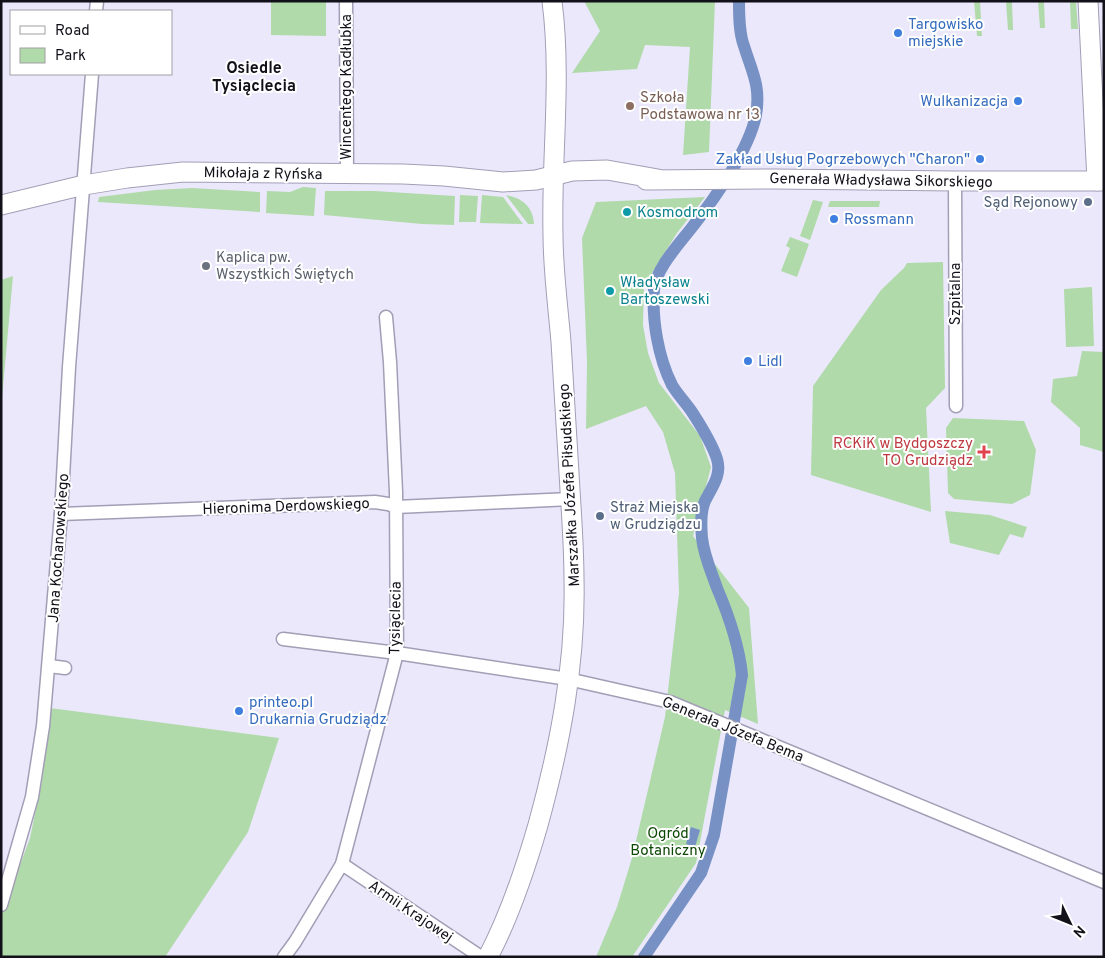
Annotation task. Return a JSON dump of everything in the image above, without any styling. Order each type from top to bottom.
[{"type":"street","name":"Wincentego Kadłubka","points":[[346,1],[346,174]]},
{"type":"street","name":"Marszałka Józefa Piłsudskiego","points":[[488,957],[513,901],[543,805],[564,710],[574,618],[574,580],[565,404],[552,235],[556,32],[552,1]]},
{"type":"street","points":[[1088,1],[1100,181]]},
{"type":"street","name":"Jana Kochanowskiego","points":[[1,905],[32,797],[42,735],[61,514],[69,367],[92,75]]},
{"type":"street","name":"Generała Władysława Sikorskiego","points":[[554,176],[572,171],[607,170],[658,179],[1100,181]]},
{"type":"street","name":"Mikołaja z Ryńska","points":[[1,205],[84,185],[183,172],[444,176],[503,182],[536,180],[554,176]]},
{"type":"street","name":"Szpitalna","points":[[955,181],[956,406]]},
{"type":"street","name":"Tysiąclecia","points":[[284,957],[342,864],[397,653],[396,507],[390,362],[386,317]]},
{"type":"street","name":"Hieronima Derdowskiego","points":[[61,514],[375,502],[396,507],[570,499]]},
{"type":"street","name":"Generała Józefa Bema","points":[[283,639],[397,653],[568,679],[670,702],[1104,882]]},
{"type":"street","points":[[49,666],[65,668]]},
{"type":"street","name":"Armii Krajowej","points":[[342,864],[481,957]]},
{"type":"green space","points":[[271,1],[326,1],[326,36],[271,35]]},
{"type":"green space","points":[[584,1],[715,1],[709,152],[683,155],[690,47],[645,45],[637,69],[572,73],[600,31]]},
{"type":"green space","points":[[974,1],[980,1],[982,36],[977,36]]},
{"type":"green space","points":[[1006,1],[1012,1],[1013,30],[1008,30]]},
{"type":"green space","points":[[1038,1],[1044,1],[1045,28],[1040,28]]},
{"type":"green space","points":[[1070,1],[1076,1],[1078,29],[1071,29]]},
{"type":"green space","points":[[303,187],[316,188],[314,216],[266,213],[267,191],[290,192]]},
{"type":"green space","points":[[192,188],[260,192],[260,212],[98,202],[99,197],[155,190]]},
{"type":"green space","points":[[325,191],[374,191],[455,196],[454,225],[324,215]]},
{"type":"green space","points":[[460,195],[478,196],[476,222],[459,222]]},
{"type":"green space","points":[[482,195],[503,197],[523,224],[480,223]]},
{"type":"green space","points":[[506,195],[517,198],[526,204],[532,213],[534,224],[528,224]]},
{"type":"green space","name":"Ogród Botaniczny","points":[[705,197],[677,233],[644,286],[643,325],[648,353],[659,383],[700,436],[711,467],[693,536],[749,608],[758,724],[725,710],[696,863],[632,957],[596,957],[617,907],[632,858],[665,717],[679,593],[675,473],[663,432],[646,406],[586,429],[587,362],[582,238],[596,202]]},
{"type":"green space","points":[[813,200],[823,202],[810,240],[800,236]]},
{"type":"green space","points":[[830,201],[880,201],[879,207],[828,207]]},
{"type":"green space","points":[[790,237],[809,244],[797,277],[781,271],[790,248],[786,246]]},
{"type":"green space","points":[[943,262],[945,388],[926,408],[931,512],[811,475],[813,386],[881,290],[907,263]]},
{"type":"green space","points":[[13,276],[1,409],[1,280]]},
{"type":"green space","points":[[1092,287],[1094,346],[1066,347],[1064,289]]},
{"type":"green space","points":[[1082,351],[1104,352],[1104,452],[1080,445],[1080,428],[1051,402],[1053,379],[1077,376]]},
{"type":"green space","points":[[953,418],[1024,421],[1036,450],[1030,495],[1012,504],[954,499],[948,493],[946,428]]},
{"type":"green space","points":[[945,511],[990,515],[1027,527],[1023,538],[1010,534],[999,555],[950,543]]},
{"type":"green space","points":[[50,708],[279,738],[248,832],[165,957],[1,957],[1,916],[30,838],[43,774]]},
{"type":"water","points":[[691,827],[700,830],[695,847],[686,844]]},
{"type":"waterway","points":[[644,957],[701,873],[714,835],[742,675],[739,652],[733,630],[708,563],[702,538],[702,510],[717,476],[717,459],[703,429],[674,389],[667,374],[657,338],[654,302],[655,282],[659,273],[721,188],[739,158],[756,115],[757,87],[742,41],[739,1]]},
{"type":"place","name":"Targowisko miejskie","points":[[898,33]]},
{"type":"place","name":"Wulkanizacja","points":[[1018,101]]},
{"type":"place","name":"Szkoła Podstawowa nr 13","points":[[630,106]]},
{"type":"place","name":"Zakład Usług Pogrzebowych \"Charon\"","points":[[980,159]]},
{"type":"place","name":"Sąd Rejonowy","points":[[1088,202]]},
{"type":"place","name":"Kosmodrom","points":[[627,212]]},
{"type":"place","name":"Rossmann","points":[[834,219]]},
{"type":"place","name":"Kaplica pw. Wszystkich Świętych","points":[[206,266]]},
{"type":"place","name":"Władysław Bartoszewski","points":[[610,291]]},
{"type":"place","name":"Lidl","points":[[748,361]]},
{"type":"place","name":"RCKiK w Bydgoszczy TO Grudziądz","points":[[984,452]]},
{"type":"place","name":"Straż Miejska w Grudziądzu","points":[[600,516]]},
{"type":"place","name":"printeo.pl Drukarnia Grudziądz","points":[[239,711]]},
{"type":"district","name":"Osiedle Tysiąclecia","points":[[254,76]]}]
